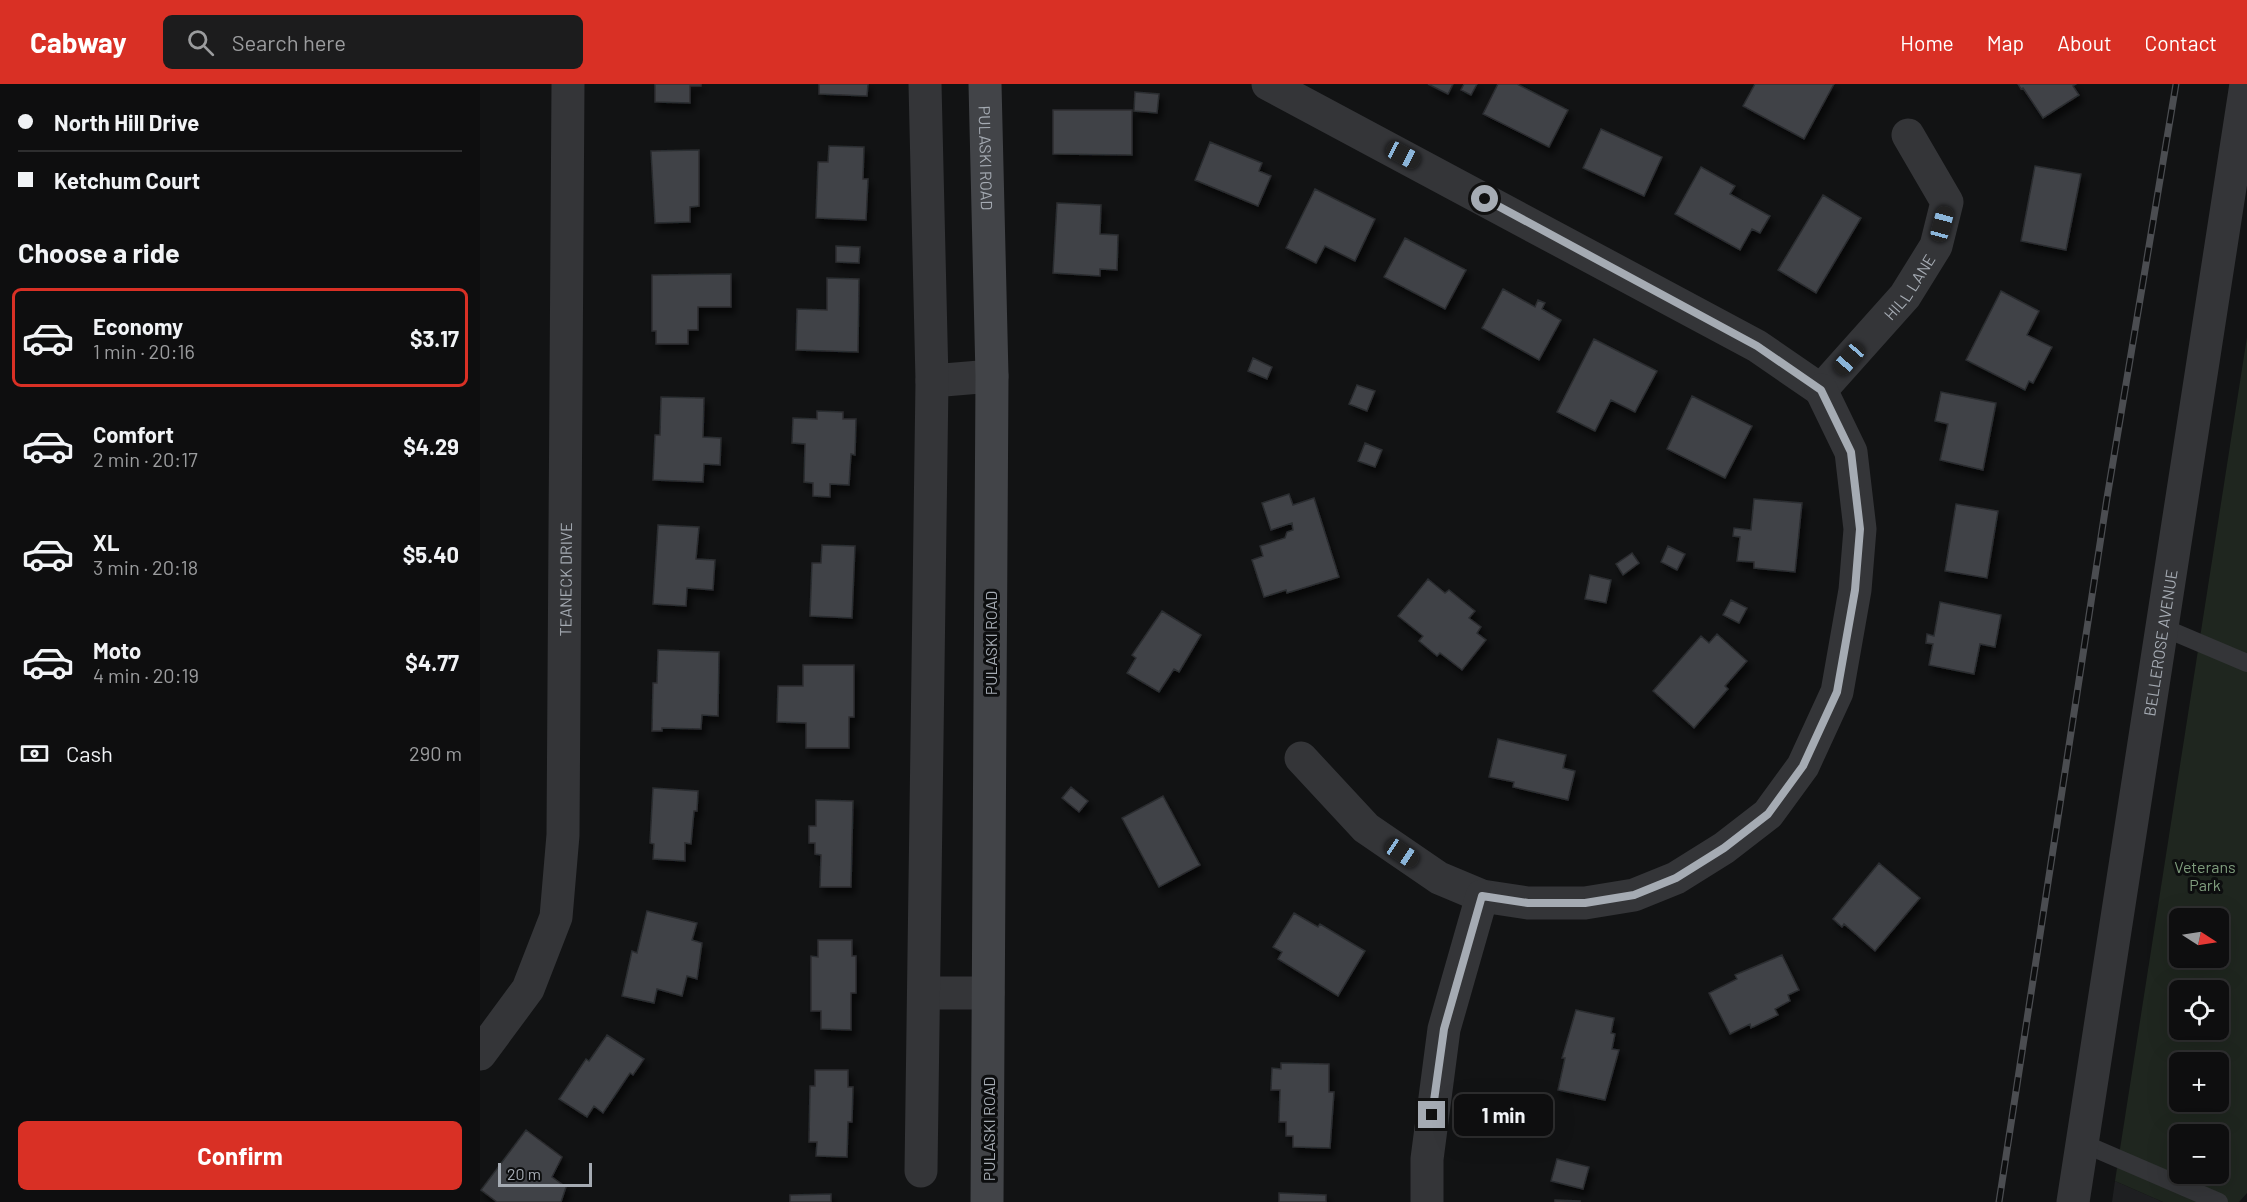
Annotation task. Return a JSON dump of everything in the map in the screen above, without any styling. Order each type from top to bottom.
[{"type":"main road","name":"PULASKI ROAD","points":[[985,84],[992,375],[987,1202]]},
{"type":"street","name":"TEANECK DRIVE","points":[[480,1054],[528,989],[556,917],[563,835],[568,84]]},
{"type":"street","points":[[921,1171],[932,381],[925,84]]},
{"type":"street","points":[[1268,84],[1757,346],[1821,390],[1851,452],[1860,529],[1855,590],[1837,692],[1803,766],[1768,814],[1724,848],[1676,878],[1634,895],[1585,903],[1528,903],[1482,896],[1439,878],[1366,828],[1300,758]]},
{"type":"street","name":"BELLEROSE AVENUE","points":[[2073,1202],[2246,84]]},
{"type":"street","name":"HILL LANE","points":[[1821,390],[1905,296],[1936,246],[1947,202],[1908,135]]},
{"type":"street","points":[[932,381],[992,375]]},
{"type":"street","points":[[1427,1202],[1426,1159],[1444,1029],[1482,896]]},
{"type":"street","points":[[925,993],[988,993]]},
{"type":"lane","points":[[2162,627],[2247,663]]},
{"type":"lane","points":[[2082,1143],[2219,1202]]},
{"type":"shaded area","points":[[2115,1181],[2163,1202],[2112,1202]]},
{"type":"green space","name":"Veterans Park","points":[[2247,337],[2247,1193],[2239,1202],[2163,1202],[2115,1181]]},
{"type":"building","points":[[655,84],[701,84],[701,86],[690,86],[690,103],[655,102]]},
{"type":"building","points":[[819,84],[868,84],[867,96],[819,94]]},
{"type":"building","points":[[1428,84],[1453,84],[1448,94]]},
{"type":"building","points":[[1464,84],[1477,84],[1471,95],[1461,90]]},
{"type":"building","points":[[1498,84],[1517,84],[1568,110],[1549,147],[1483,114]]},
{"type":"building","points":[[1755,84],[1834,84],[1804,139],[1743,106]]},
{"type":"building","points":[[2018,84],[2076,84],[2073,86],[2079,95],[2043,118]]},
{"type":"building","points":[[1135,92],[1159,94],[1157,113],[1134,111]]},
{"type":"building","points":[[1053,110],[1132,110],[1132,155],[1053,154]]},
{"type":"building","points":[[1601,129],[1662,157],[1644,196],[1583,168]]},
{"type":"building","points":[[1210,142],[1262,163],[1259,171],[1271,176],[1258,206],[1195,180]]},
{"type":"building","points":[[829,146],[864,147],[863,179],[868,179],[866,220],[816,218],[818,162],[828,162]]},
{"type":"building","points":[[699,150],[699,206],[690,207],[690,222],[655,223],[651,151]]},
{"type":"building","points":[[2035,166],[2081,174],[2066,250],[2021,241]]},
{"type":"building","points":[[1701,167],[1735,186],[1730,194],[1770,216],[1760,233],[1752,229],[1740,250],[1675,214]]},
{"type":"building","points":[[1315,189],[1375,219],[1355,261],[1325,246],[1316,263],[1286,248]]},
{"type":"building","points":[[1823,195],[1861,218],[1816,293],[1778,270]]},
{"type":"building","points":[[1057,203],[1101,205],[1100,234],[1118,235],[1117,270],[1100,269],[1100,276],[1053,273]]},
{"type":"building","points":[[1405,238],[1466,270],[1445,309],[1384,277]]},
{"type":"building","points":[[836,246],[860,247],[859,263],[836,262]]},
{"type":"building","points":[[731,274],[731,307],[698,307],[698,330],[688,330],[688,344],[656,344],[656,331],[652,331],[652,275]]},
{"type":"building","points":[[827,278],[859,279],[858,352],[796,350],[797,309],[827,310]]},
{"type":"building","points":[[1503,289],[1535,307],[1538,300],[1545,303],[1542,309],[1561,320],[1539,360],[1482,328]]},
{"type":"building","points":[[2001,291],[2039,311],[2027,335],[2052,347],[2033,383],[2029,381],[2025,390],[1966,360]]},
{"type":"building","points":[[1594,339],[1657,371],[1635,412],[1611,400],[1595,431],[1557,412]]},
{"type":"building","points":[[1253,358],[1272,367],[1267,379],[1248,371]]},
{"type":"building","points":[[1357,385],[1375,391],[1367,411],[1349,404]]},
{"type":"building","points":[[1941,392],[1996,403],[1983,470],[1940,460],[1948,424],[1935,421]]},
{"type":"building","points":[[1692,396],[1752,426],[1725,478],[1667,449]]},
{"type":"building","points":[[661,397],[704,398],[703,437],[721,438],[720,465],[704,464],[703,482],[653,480],[655,435],[660,435]]},
{"type":"building","points":[[817,411],[843,412],[843,419],[856,419],[855,455],[851,454],[849,485],[830,484],[830,497],[813,496],[813,483],[804,482],[805,444],[792,443],[793,418],[817,419]]},
{"type":"building","points":[[1365,443],[1382,450],[1375,467],[1358,461]]},
{"type":"building","points":[[1289,494],[1293,505],[1314,498],[1339,577],[1287,593],[1286,590],[1264,597],[1252,560],[1263,556],[1260,546],[1285,538],[1287,532],[1293,530],[1292,523],[1271,530],[1262,503]]},
{"type":"building","points":[[1754,499],[1802,503],[1795,572],[1754,568],[1754,562],[1737,561],[1740,537],[1733,536],[1734,528],[1751,530]]},
{"type":"building","points":[[1956,504],[1998,511],[1987,578],[1945,571]]},
{"type":"building","points":[[658,525],[699,527],[696,559],[715,560],[713,590],[687,588],[686,606],[653,604]]},
{"type":"building","points":[[822,545],[855,546],[852,618],[810,616],[812,563],[821,563]]},
{"type":"building","points":[[1668,546],[1685,554],[1677,570],[1661,562]]},
{"type":"building","points":[[1632,553],[1639,563],[1623,575],[1616,564]]},
{"type":"building","points":[[1590,575],[1611,580],[1606,603],[1585,599]]},
{"type":"building","points":[[1428,579],[1445,593],[1449,590],[1475,611],[1469,618],[1481,627],[1477,633],[1486,640],[1462,670],[1440,653],[1437,656],[1419,641],[1423,636],[1398,616]]},
{"type":"building","points":[[1731,600],[1747,608],[1739,623],[1723,615]]},
{"type":"building","points":[[1940,602],[2001,615],[1995,647],[1980,644],[1974,674],[1929,665],[1933,644],[1926,643],[1927,634],[1934,636]]},
{"type":"building","points":[[1162,611],[1201,635],[1179,672],[1174,669],[1159,692],[1127,673],[1136,658],[1132,655]]},
{"type":"building","points":[[1717,634],[1747,661],[1725,686],[1728,689],[1694,728],[1653,691],[1701,636],[1709,643]]},
{"type":"building","points":[[658,650],[719,652],[718,716],[702,715],[701,729],[662,728],[662,731],[652,731],[653,683],[657,683]]},
{"type":"building","points":[[803,665],[854,665],[854,717],[849,717],[849,748],[806,748],[806,723],[777,722],[778,686],[803,686]]},
{"type":"building","points":[[1498,739],[1566,755],[1563,768],[1575,771],[1568,800],[1513,787],[1514,782],[1489,777]]},
{"type":"building","points":[[1071,787],[1088,801],[1079,812],[1062,798]]},
{"type":"building","points":[[653,788],[698,791],[691,844],[685,843],[685,861],[653,859],[654,844],[650,843]]},
{"type":"building","points":[[1163,796],[1200,865],[1159,887],[1122,818]]},
{"type":"building","points":[[816,800],[853,801],[851,887],[820,887],[821,855],[815,854],[815,843],[809,843],[809,826],[816,826]]},
{"type":"building","points":[[1879,863],[1920,898],[1875,951],[1844,924],[1842,927],[1833,919]]},
{"type":"building","points":[[647,911],[697,923],[692,940],[702,943],[697,979],[687,976],[682,996],[657,989],[654,1003],[622,996],[632,951],[637,953]]},
{"type":"building","points":[[1294,913],[1318,927],[1320,924],[1365,951],[1338,996],[1278,959],[1282,952],[1273,947]]},
{"type":"building","points":[[818,940],[852,940],[852,956],[856,956],[856,993],[851,993],[851,1030],[821,1029],[821,1011],[811,1011],[811,956],[818,957]]},
{"type":"building","points":[[1782,955],[1799,990],[1788,995],[1790,1001],[1775,1009],[1778,1015],[1751,1028],[1750,1024],[1730,1034],[1709,993],[1737,979],[1735,975]]},
{"type":"building","points":[[1576,1010],[1614,1018],[1611,1033],[1615,1034],[1612,1049],[1619,1050],[1605,1100],[1558,1090],[1565,1058],[1562,1058]]},
{"type":"building","points":[[607,1035],[644,1059],[633,1075],[630,1073],[603,1113],[594,1106],[587,1117],[559,1099],[586,1059],[589,1061]]},
{"type":"building","points":[[1281,1063],[1329,1064],[1329,1092],[1334,1092],[1330,1148],[1293,1147],[1293,1136],[1286,1136],[1286,1122],[1279,1122],[1280,1090],[1271,1090],[1272,1068],[1281,1069]]},
{"type":"building","points":[[815,1070],[848,1070],[848,1087],[853,1087],[852,1122],[848,1122],[847,1157],[816,1156],[817,1142],[809,1142],[810,1086],[815,1086]]},
{"type":"building","points":[[526,1130],[562,1157],[552,1177],[566,1187],[561,1202],[497,1202],[481,1190]]},
{"type":"building","points":[[1557,1159],[1589,1167],[1583,1189],[1551,1181]]},
{"type":"building","points":[[1279,1193],[1326,1195],[1326,1202],[1279,1202]]},
{"type":"building","points":[[831,1194],[831,1202],[790,1202],[790,1195]]},
{"type":"building","points":[[1555,1200],[1580,1201],[1580,1202],[1555,1202]]},
{"type":"railway","points":[[1999,1202],[2107,498],[2176,84]]},
{"type":"route","points":[[1432,1115],[1444,1029],[1482,896],[1528,903],[1585,903],[1634,895],[1676,878],[1724,848],[1768,814],[1803,766],[1837,692],[1855,590],[1860,529],[1851,452],[1821,390],[1757,346],[1485,199]]}]
